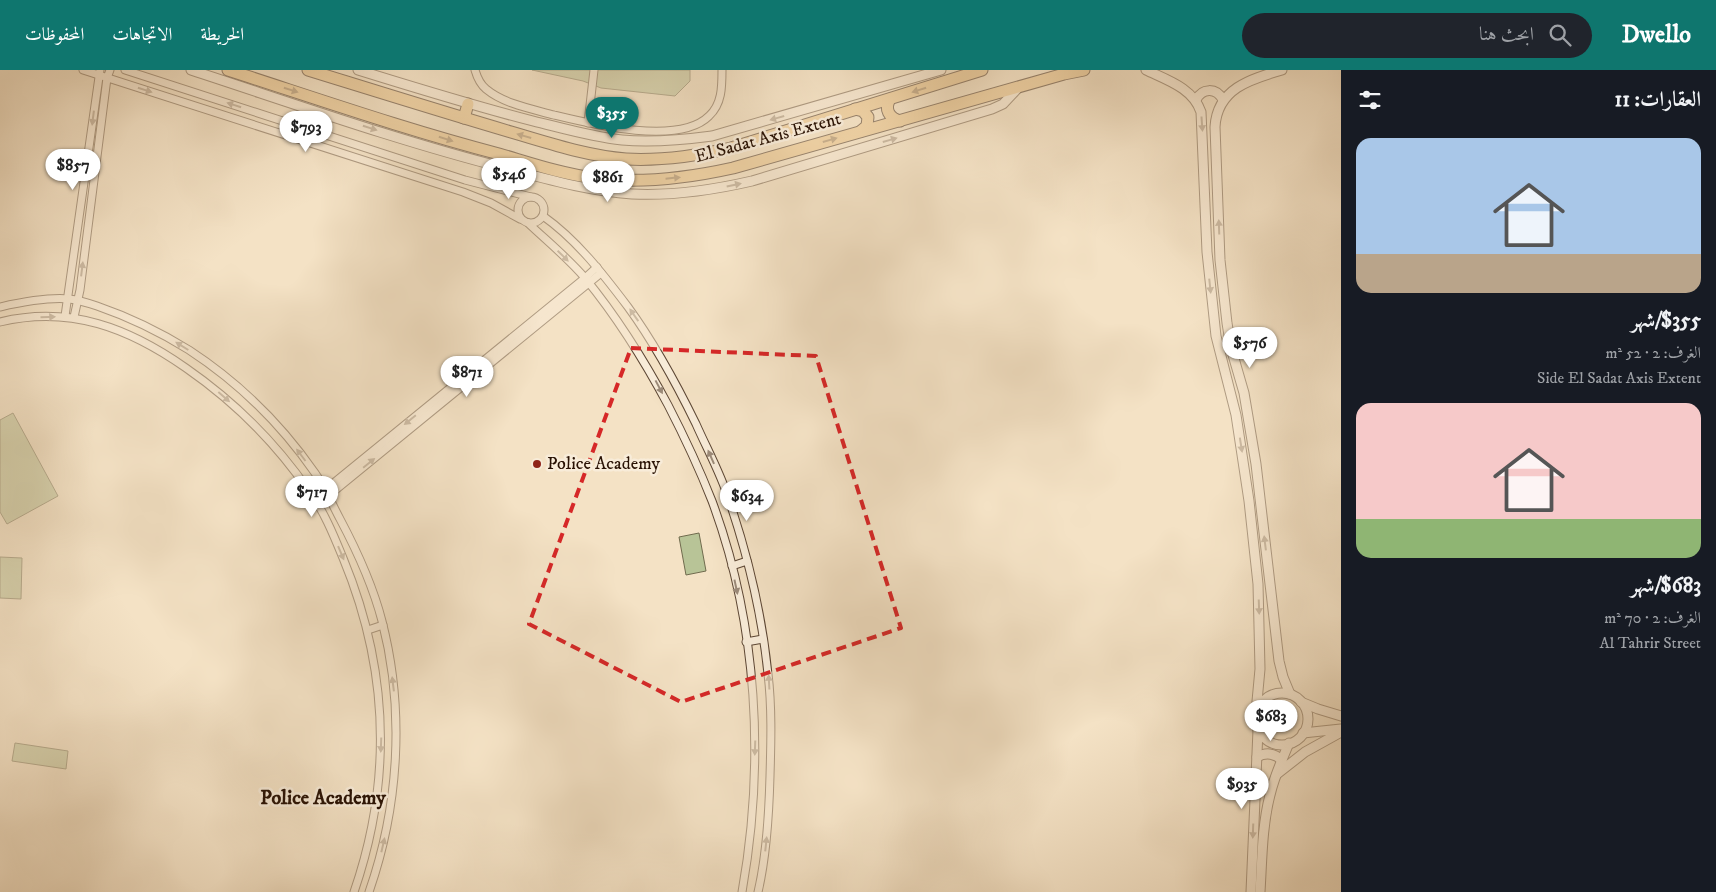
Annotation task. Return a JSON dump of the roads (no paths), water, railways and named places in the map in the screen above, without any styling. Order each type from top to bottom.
[{"type":"main road","name":"El Sadat Axis Extent","points":[[228,70],[458,143],[566,172],[594,178],[644,180],[705,174],[733,168],[1064,74],[1084,70]]},
{"type":"main road","name":"El Sadat Axis Extent","points":[[308,70],[579,151],[651,160],[704,154],[731,148],[982,70]]},
{"type":"main road","points":[[890,99],[887,106],[888,111],[892,117],[900,120]]},
{"type":"main road","points":[[464,118],[468,104]]},
{"type":"main road","points":[[855,109],[863,111],[868,117],[867,126],[861,131]]},
{"type":"street","points":[[83,70],[99,73],[107,78],[463,192],[491,203],[528,223],[587,281],[648,367],[673,415],[695,460],[712,502],[732,566],[746,642],[756,736],[750,850],[742,892]]},
{"type":"street","points":[[74,317],[78,300],[107,78],[110,70]]},
{"type":"street","points":[[125,70],[465,180],[535,198],[544,207],[543,216],[536,222],[528,223]]},
{"type":"street","points":[[191,70],[454,155],[571,185],[602,191],[634,194],[681,193],[752,181],[992,109],[1003,104],[1017,88]]},
{"type":"street","points":[[358,70],[468,104],[600,137],[622,140],[676,141],[712,136],[905,81],[925,72],[941,70]]},
{"type":"street","points":[[475,70],[478,80],[485,89],[495,95],[532,109],[611,128],[661,131],[690,128],[705,120],[716,107],[721,96],[722,70]]},
{"type":"street","points":[[588,123],[594,70]]},
{"type":"street","points":[[905,81],[909,70]]},
{"type":"street","points":[[1146,70],[1181,87],[1196,100],[1202,118],[1207,252],[1216,336],[1236,415],[1249,501],[1258,584],[1260,669],[1256,712],[1258,730],[1251,892]]},
{"type":"street","points":[[1282,70],[1250,82],[1230,93],[1223,100],[1216,115],[1215,127],[1220,260],[1227,323],[1231,348],[1248,416],[1256,464],[1279,661],[1290,694]]},
{"type":"street","points":[[65,316],[99,73]]},
{"type":"street","points":[[1196,100],[1200,94],[1207,90],[1215,91],[1223,100]]},
{"type":"street","points":[[520,219],[517,211],[520,203],[531,197]]},
{"type":"street","points":[[543,216],[564,232],[599,270],[635,317],[657,350],[682,397],[729,499],[747,561],[768,674],[771,734],[768,823],[758,892]]},
{"type":"street","points":[[316,502],[599,270]]},
{"type":"street","points":[[0,307],[24,302],[78,300],[124,316],[161,334],[199,357],[236,385],[266,413],[289,439],[315,474],[355,547],[383,625],[390,662],[395,708],[395,768],[388,824],[369,892]]},
{"type":"street","points":[[0,322],[26,318],[74,317],[108,327],[148,344],[170,356],[211,385],[246,415],[283,456],[316,502],[334,536],[356,589],[368,630],[375,665],[379,702],[381,733],[379,782],[373,822],[363,865],[354,892]]},
{"type":"street","points":[[732,566],[747,561]]},
{"type":"street","points":[[368,630],[383,625]]},
{"type":"street","points":[[746,642],[763,639]]},
{"type":"street","points":[[1256,712],[1261,703],[1269,696],[1279,693],[1290,694],[1301,702],[1341,716]]},
{"type":"street","points":[[1258,730],[1264,738],[1274,743],[1289,743],[1297,739],[1303,733],[1307,724],[1307,714],[1301,702]]},
{"type":"street","points":[[1303,733],[1341,730]]},
{"type":"street","points":[[1275,776],[1305,752],[1341,730]]},
{"type":"street","points":[[1260,892],[1264,828],[1270,793],[1289,743]]},
{"type":"street","points":[[1256,757],[1271,754],[1282,760]]},
{"type":"place","name":"Police Academy","points":[[537,464]]},
{"type":"district","name":"Police Academy","points":[[323,798]]}]
